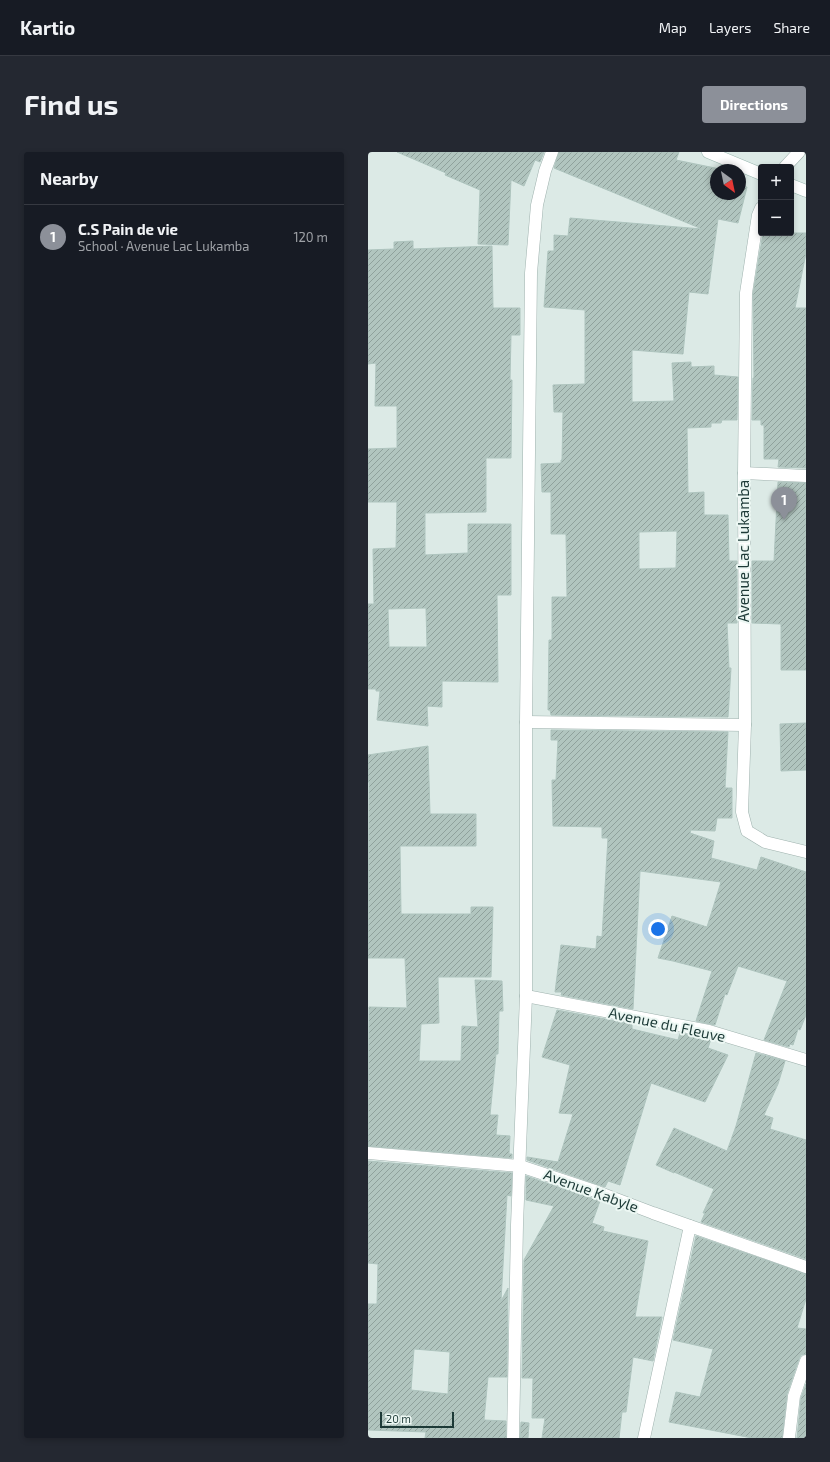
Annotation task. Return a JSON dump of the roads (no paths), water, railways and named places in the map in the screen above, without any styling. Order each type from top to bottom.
[{"type":"street","points":[[513,1438],[517,1225],[526,996],[526,722],[531,272],[537,205],[545,171],[552,152]]},
{"type":"street","points":[[708,152],[758,173]]},
{"type":"street","points":[[788,164],[799,152]]},
{"type":"street","points":[[794,186],[806,190]]},
{"type":"street","name":"Avenue Lac Lukamba","points":[[758,215],[746,293],[744,473],[745,725],[742,812],[747,831],[765,842],[806,852]]},
{"type":"street","points":[[744,473],[806,476]]},
{"type":"street","points":[[526,722],[745,725]]},
{"type":"street","name":"Avenue du Fleuve","points":[[526,996],[709,1031],[806,1060]]},
{"type":"street","name":"Avenue Kabyle","points":[[368,1153],[520,1166],[595,1191],[806,1267]]},
{"type":"street","points":[[644,1438],[690,1226]]},
{"type":"street","points":[[788,1438],[794,1396],[806,1361]]},
{"type":"place","name":"C.S Pain de vie","points":[[784,520]]}]
